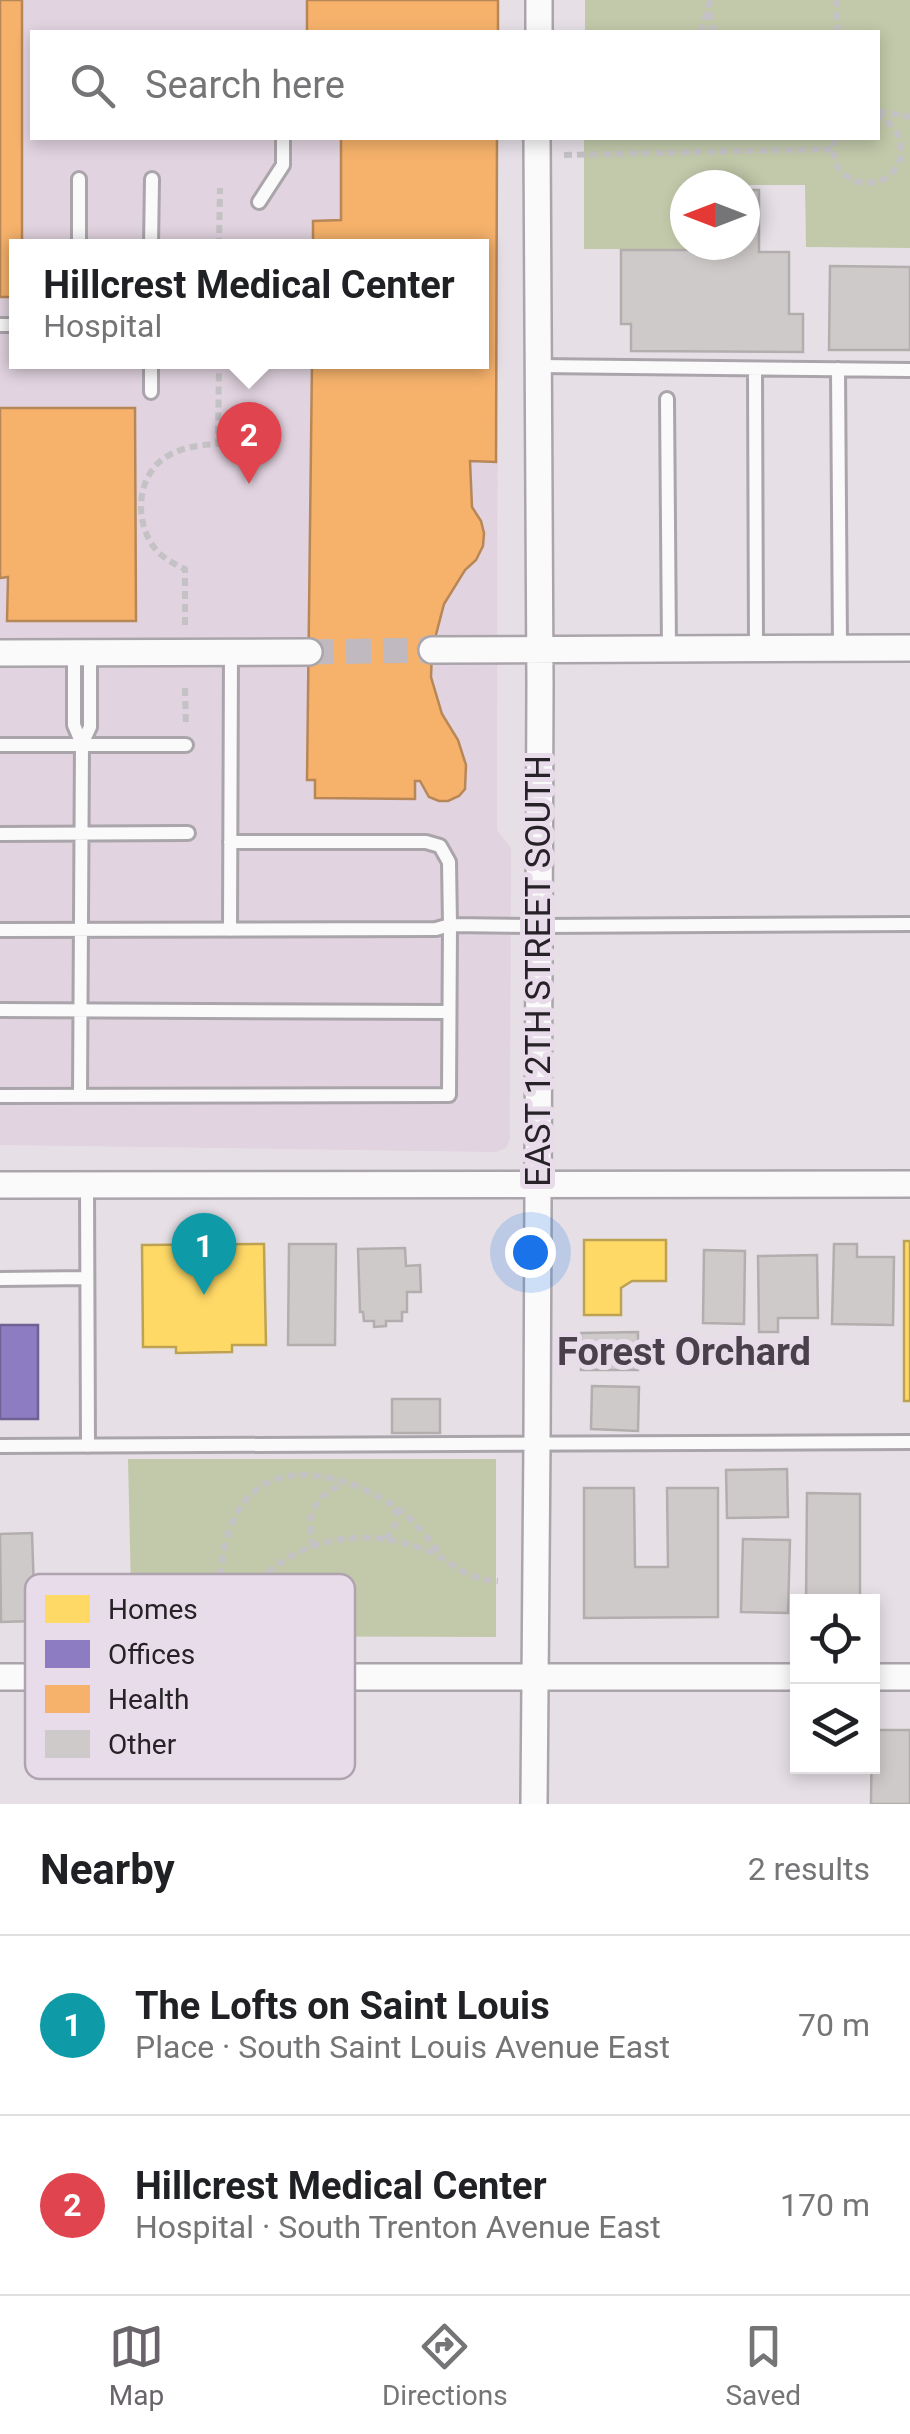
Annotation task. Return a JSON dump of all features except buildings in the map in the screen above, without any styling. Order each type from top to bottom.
[{"type":"street","points":[[539,0],[539,30]]},
{"type":"street","name":"EAST 12TH STREET SOUTH","points":[[534,1804],[540,649],[537,147]]},
{"type":"street","points":[[432,650],[910,648]]},
{"type":"street","points":[[0,653],[310,652]]},
{"type":"street","points":[[0,1185],[910,1184]]},
{"type":"street","points":[[355,1677],[790,1677]]},
{"type":"street","points":[[880,1677],[910,1677]]},
{"type":"lane","points":[[259,202],[282,165],[282,140]]},
{"type":"lane","points":[[151,239],[152,179]]},
{"type":"lane","points":[[79,239],[80,180]]},
{"type":"lane","points":[[538,366],[910,370]]},
{"type":"lane","points":[[756,368],[756,648]]},
{"type":"lane","points":[[150,392],[151,369]]},
{"type":"lane","points":[[838,370],[840,648]]},
{"type":"lane","points":[[667,400],[669,648]]},
{"type":"lane","points":[[230,930],[231,651]]},
{"type":"lane","points":[[80,1096],[82,744],[74,725],[82,653]]},
{"type":"lane","points":[[0,745],[186,745]]},
{"type":"lane","points":[[0,834],[188,834]]},
{"type":"lane","points":[[0,1096],[449,1096],[449,862],[440,846],[426,842],[230,842]]},
{"type":"lane","points":[[0,930],[910,924]]},
{"type":"lane","points":[[0,1010],[449,1012]]},
{"type":"lane","points":[[87,1184],[88,1446]]},
{"type":"lane","points":[[0,1279],[87,1278]]},
{"type":"lane","points":[[0,1446],[910,1442]]},
{"type":"path","points":[[836,0],[836,30]]},
{"type":"path","points":[[702,30],[709,2]]},
{"type":"path","points":[[709,2],[714,30]]},
{"type":"path","points":[[880,114],[910,117]]},
{"type":"path","points":[[834,140],[836,165],[843,174],[854,181],[877,182],[899,160],[900,139],[880,115]]},
{"type":"path","points":[[537,147],[832,148]]},
{"type":"path","points":[[220,188],[220,239]]},
{"type":"path","points":[[186,633],[186,569],[157,551],[146,534],[142,523],[143,486],[162,459],[196,445],[218,444],[219,369]]},
{"type":"path","points":[[186,688],[186,745]]},
{"type":"path","points":[[221,1574],[226,1542],[247,1499],[264,1484],[297,1474],[345,1482],[395,1507],[426,1534],[442,1556]]},
{"type":"path","points":[[313,1546],[309,1527],[316,1502],[345,1482]]},
{"type":"path","points":[[384,1539],[393,1532],[395,1507]]},
{"type":"path","points":[[264,1574],[313,1546],[350,1538],[384,1539],[442,1556],[470,1576],[498,1581]]},
{"type":"shaded area","points":[[0,0],[498,0],[498,30],[30,30],[30,140],[498,140],[497,830],[511,848],[510,1140],[506,1148],[496,1152],[0,1145]]},
{"type":"green space","points":[[585,0],[910,0],[910,248],[806,247],[805,185],[760,185],[760,170],[670,170],[670,249],[584,249],[584,140],[880,140],[880,30],[585,30]]},
{"type":"green space","points":[[128,1459],[496,1459],[496,1637],[355,1637],[355,1574],[131,1574]]},
{"type":"tunnel","points":[[309,652],[432,650]]},
{"type":"place","name":"Hillcrest Medical Center","points":[[249,484]]},
{"type":"place","name":"The Lofts on Saint Louis","points":[[204,1295]]},
{"type":"district","name":"Forest Orchard","points":[[684,1352]]}]
